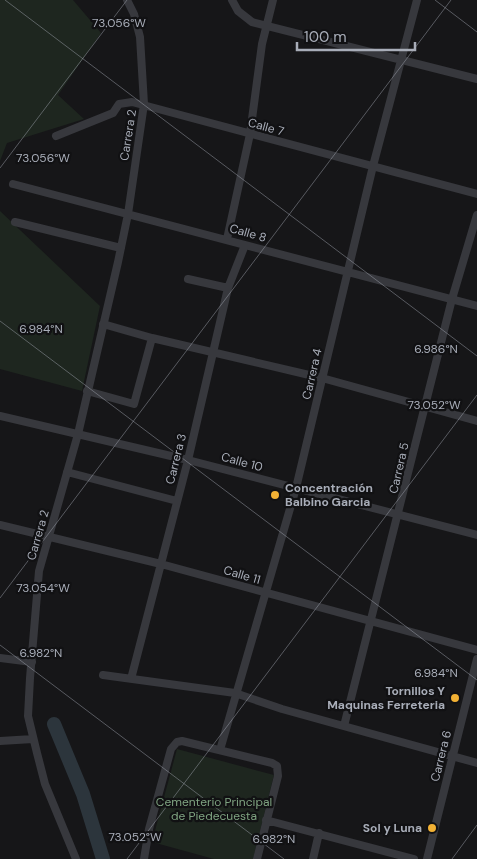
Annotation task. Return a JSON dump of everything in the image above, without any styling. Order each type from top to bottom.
[{"type":"street","name":"Carrera 2","points":[[76,859],[45,784],[28,716],[34,607],[39,571],[78,434],[128,214],[144,104],[140,37],[134,14],[127,0]]},
{"type":"street","points":[[232,0],[245,19],[266,26],[401,58],[477,79]]},
{"type":"street","points":[[228,239],[250,134],[266,26],[273,0]]},
{"type":"street","name":"Carrera 4","points":[[220,750],[296,488],[373,166],[416,0]]},
{"type":"street","name":"Calle 7","points":[[56,136],[113,113],[120,104],[132,102],[477,194]]},
{"type":"street","name":"Calle 8","points":[[12,184],[348,270],[477,306]]},
{"type":"street","name":"Carrera 5","points":[[344,726],[399,515],[452,299],[477,215]]},
{"type":"street","points":[[15,222],[121,248]]},
{"type":"street","name":"Carrera 3","points":[[130,679],[188,460],[228,288],[245,245]]},
{"type":"street","points":[[188,279],[228,288]]},
{"type":"street","points":[[103,324],[152,338],[322,378],[477,421]]},
{"type":"street","points":[[87,391],[134,404],[152,338]]},
{"type":"street","name":"Calle 10","points":[[0,416],[188,460],[477,535]]},
{"type":"street","points":[[67,472],[177,501]]},
{"type":"street","name":"Calle 11","points":[[0,525],[160,564],[371,623],[477,650]]},
{"type":"street","points":[[0,658],[32,662]]},
{"type":"street","name":"Carrera 6","points":[[427,859],[477,659]]},
{"type":"street","points":[[103,675],[235,693],[477,763]]},
{"type":"street","points":[[0,741],[33,739]]},
{"type":"street","points":[[144,859],[171,749],[177,742],[182,741],[278,766],[278,776],[256,859]]},
{"type":"street","points":[[266,820],[414,859]]},
{"type":"street","points":[[313,859],[319,833]]},
{"type":"green space","points":[[0,0],[73,0],[101,33],[58,95],[84,119],[7,143],[0,161]]},
{"type":"green space","points":[[0,211],[100,306],[82,391],[0,369]]},
{"type":"green space","name":"Cementerio Principal de Piedecuesta","points":[[177,749],[274,775],[253,859],[214,859],[152,842]]},
{"type":"waterway","points":[[54,724],[83,794],[103,859]]},
{"type":"place","name":"Concentración Balbino Garcia","points":[[275,495]]},
{"type":"place","name":"Tornillos Y Maquinas Ferreteria","points":[[455,698]]},
{"type":"place","name":"Sol y Luna","points":[[432,828]]}]
